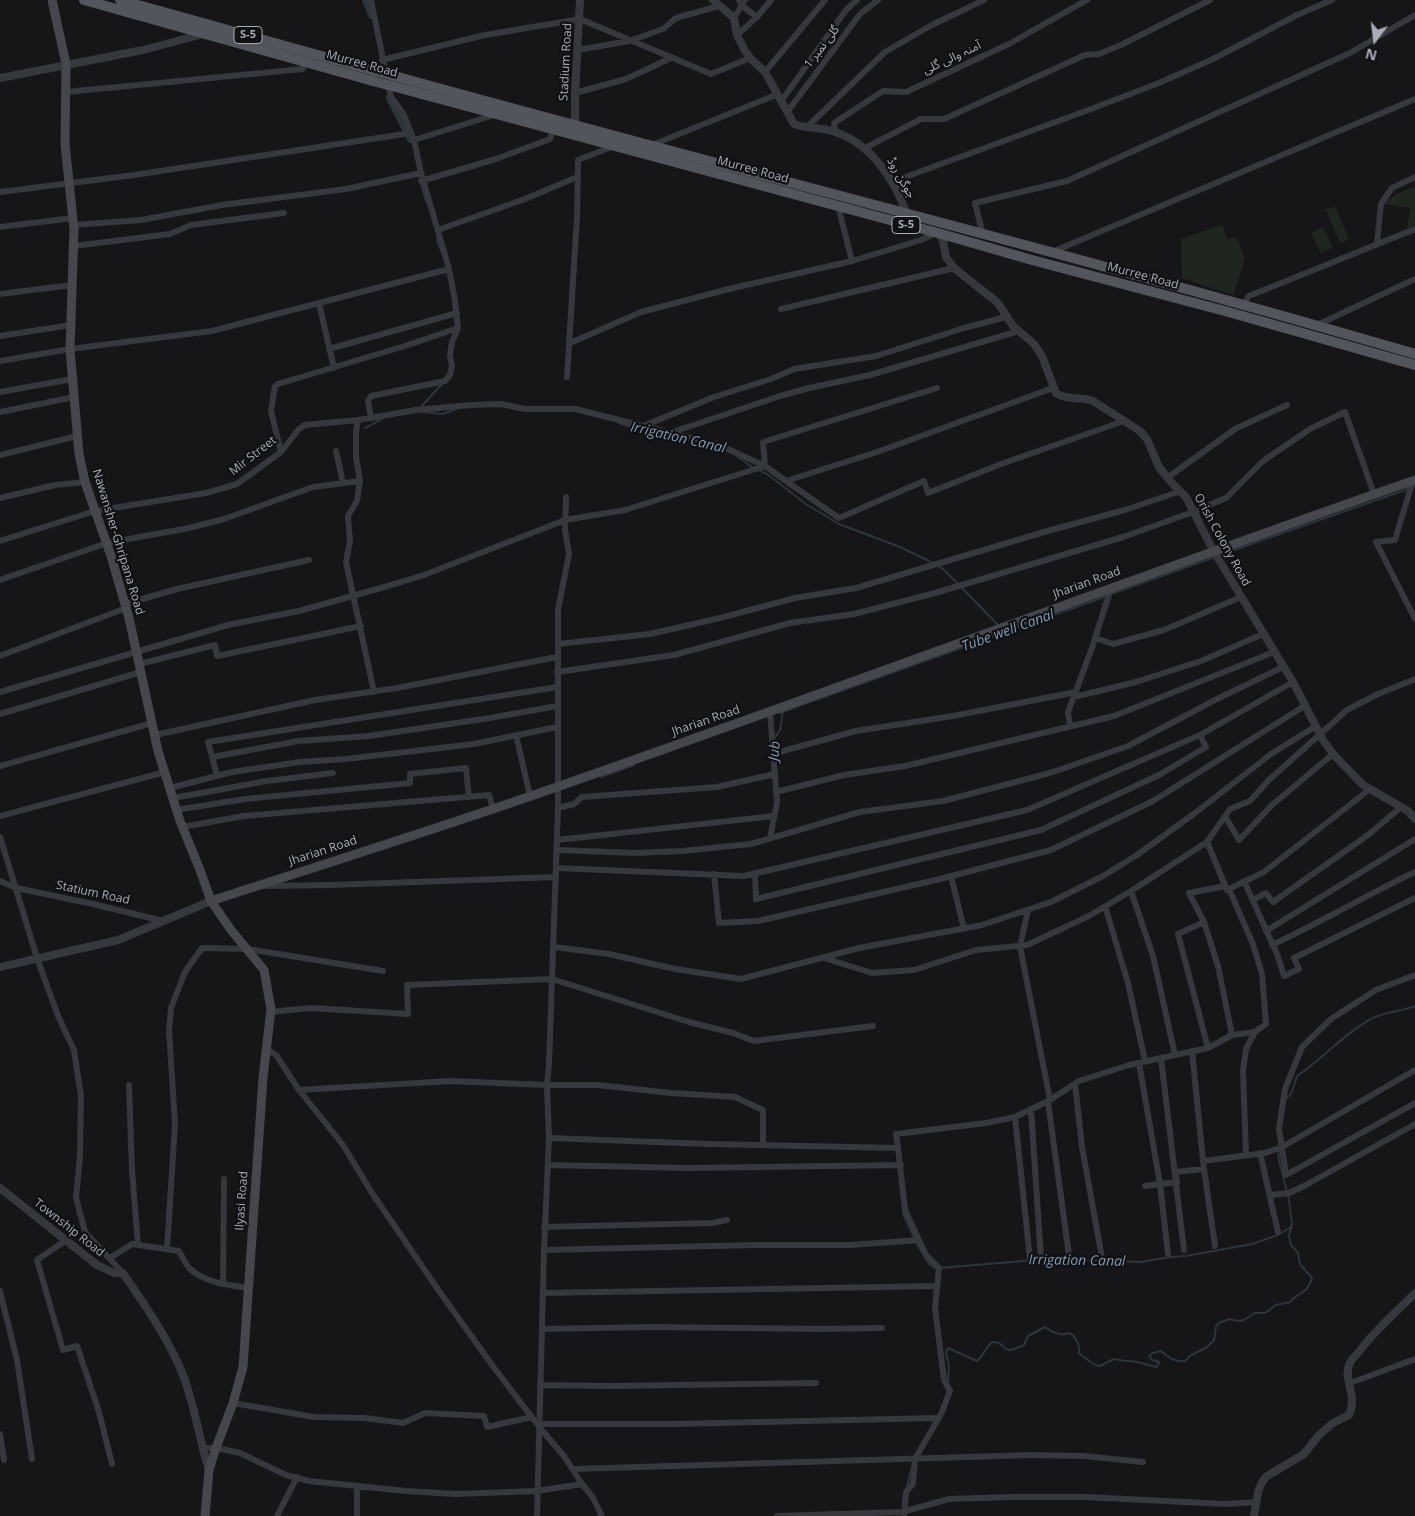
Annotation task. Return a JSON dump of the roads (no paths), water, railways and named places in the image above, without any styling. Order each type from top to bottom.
[{"type":"main road","name":"Nawansher-Ghripana Road","points":[[52,0],[66,64],[65,138],[74,222],[70,349],[78,436],[85,482],[107,543],[126,606],[164,772],[182,827],[211,901]]},
{"type":"main road","name":"Murree Road","points":[[84,0],[305,62],[374,76]]},
{"type":"main road","name":"Murree Road","points":[[128,1],[374,76],[503,112],[553,129],[614,146],[657,150],[1244,304],[1317,326],[1414,359]]},
{"type":"main road","name":"Murree Road","points":[[503,112],[575,126],[838,206],[1004,253],[1414,359]]},
{"type":"main road","points":[[1179,298],[1182,288]]},
{"type":"main road","name":"Jharian Road","points":[[211,901],[557,787],[770,712],[1213,550],[1414,480]]},
{"type":"main road","name":"Ilyasi Road","points":[[205,1516],[209,1470],[233,1403],[243,1367],[265,1048],[270,1012],[264,970],[231,930],[211,901]]},
{"type":"street","points":[[371,0],[382,60],[392,97],[403,112],[414,140],[422,178],[449,269],[458,328],[452,342],[450,374],[445,381],[370,396],[368,401],[371,418]]},
{"type":"street","name":"Stadium Road","points":[[575,126],[580,0]]},
{"type":"street","points":[[713,0],[734,18]]},
{"type":"street","points":[[737,35],[757,17],[771,0]]},
{"type":"street","points":[[765,72],[825,0]]},
{"type":"street","points":[[657,150],[780,97],[846,10],[856,0]]},
{"type":"street","name":"گلی نمبر 1","points":[[788,111],[860,14],[878,0]]},
{"type":"street","points":[[757,17],[742,2],[734,18],[737,35],[750,58],[765,72],[794,124],[806,128],[885,52],[930,26],[984,0]]},
{"type":"street","name":"آمنہ والی گلی","points":[[835,132],[834,123],[883,91],[906,92],[1009,44],[1087,0]]},
{"type":"street","points":[[865,148],[921,119],[944,119],[1085,55],[1099,54],[1123,44],[1210,0]]},
{"type":"street","points":[[892,182],[1159,83],[1213,59],[1332,0]]},
{"type":"street","points":[[578,50],[632,40],[664,29],[676,18],[719,6]]},
{"type":"street","points":[[983,235],[975,203],[1067,181],[1350,53],[1415,15]]},
{"type":"street","points":[[382,60],[485,36],[580,19],[712,74],[750,58]]},
{"type":"street","points":[[0,78],[143,50],[205,33]]},
{"type":"street","points":[[575,93],[626,79],[671,58]]},
{"type":"street","points":[[66,92],[303,69],[305,62]]},
{"type":"street","points":[[1051,253],[1415,99]]},
{"type":"street","points":[[414,140],[503,112]]},
{"type":"street","name":"جوگن روڈ","points":[[806,128],[825,129],[835,132],[865,148],[879,162],[892,182],[903,201],[907,215]]},
{"type":"street","points":[[0,227],[141,220],[222,205],[422,178],[496,159],[550,139],[553,129]]},
{"type":"street","points":[[0,192],[411,134]]},
{"type":"street","points":[[567,378],[577,217],[578,160],[614,146]]},
{"type":"street","points":[[438,230],[526,199],[577,177]]},
{"type":"street","points":[[1378,243],[1381,204],[1392,188],[1415,177]]},
{"type":"street","points":[[838,206],[852,261]]},
{"type":"street","points":[[74,246],[170,234],[191,225],[284,214]]},
{"type":"street","points":[[1244,304],[1249,296],[1415,228]]},
{"type":"street","points":[[570,342],[641,312],[729,289],[852,261],[938,233],[943,241],[946,257],[954,268],[998,303],[1006,317],[1034,344],[1042,356],[1054,388],[877,452],[786,481]]},
{"type":"street","points":[[782,309],[954,268]]},
{"type":"street","points":[[0,361],[70,349],[212,331],[449,269]]},
{"type":"street","points":[[1317,326],[1415,279]]},
{"type":"street","points":[[0,294],[72,285]]},
{"type":"street","points":[[319,304],[334,368]]},
{"type":"street","points":[[329,349],[457,313]]},
{"type":"street","points":[[641,426],[714,397],[771,379],[794,369],[876,356],[964,328],[1006,317]]},
{"type":"street","points":[[0,336],[71,325]]},
{"type":"street","points":[[281,452],[271,411],[275,386],[458,328]]},
{"type":"street","points":[[668,433],[780,396],[809,388],[870,376],[1019,331]]},
{"type":"street","points":[[0,392],[72,379]]},
{"type":"street","points":[[0,692],[228,625],[299,611],[424,575],[565,520],[625,510],[765,466],[763,442],[937,388]]},
{"type":"street","name":"Orish Colony Road","points":[[1054,388],[1056,393],[1063,397],[1087,398],[1093,401],[1140,431],[1147,439],[1159,466],[1167,478],[1186,497],[1213,550],[1293,682],[1320,734],[1333,754],[1350,773],[1370,789],[1414,815]]},
{"type":"street","points":[[0,412],[74,397]]},
{"type":"street","name":"Mir Street","points":[[0,542],[95,511],[206,493],[237,484],[281,452],[299,429],[305,425],[358,420],[416,410],[501,404],[525,409],[576,409],[719,445],[765,466],[839,518],[924,481],[928,493],[1001,464],[1124,421]]},
{"type":"street","points":[[1167,478],[1235,429],[1287,405]]},
{"type":"street","points":[[557,672],[674,655],[790,623],[863,612],[935,593],[1123,537],[1194,512],[1226,498],[1263,461],[1310,429],[1346,412],[1374,494]]},
{"type":"street","points":[[358,420],[356,457],[360,481],[357,501],[348,516],[350,541],[346,562],[374,692]]},
{"type":"street","points":[[0,455],[78,436]]},
{"type":"street","points":[[336,451],[343,483]]},
{"type":"street","points":[[1414,480],[1395,540],[1376,542],[1415,619]]},
{"type":"street","points":[[0,580],[107,543],[189,528],[224,519],[313,487],[360,481]]},
{"type":"street","points":[[0,498],[55,485],[85,482]]},
{"type":"street","points":[[558,644],[650,634],[795,598],[856,588],[1181,492]]},
{"type":"street","points":[[537,1516],[544,1227],[549,1138],[547,1085],[554,947],[558,808],[558,610],[569,554],[565,530],[566,497]]},
{"type":"street","points":[[0,656],[126,606],[187,587],[309,560]]},
{"type":"street","points":[[1070,726],[1068,712],[1096,638],[1111,588]]},
{"type":"street","points":[[1096,638],[1113,644],[1164,630],[1241,597]]},
{"type":"street","points":[[0,714],[215,645],[217,656],[361,626]]},
{"type":"street","points":[[772,754],[856,731],[1075,695],[1136,682],[1201,661],[1263,634]]},
{"type":"street","points":[[776,792],[844,775],[905,766],[1114,716],[1274,652]]},
{"type":"street","points":[[155,735],[315,700],[374,692],[557,657]]},
{"type":"street","points":[[557,850],[636,853],[682,851],[752,844],[860,812],[943,801],[1050,773],[1128,746],[1283,667]]},
{"type":"street","points":[[822,958],[872,973],[889,972],[914,970],[976,950],[1027,945],[1105,906],[1207,842],[1230,810],[1250,801],[1269,780],[1347,710],[1378,694],[1415,679]]},
{"type":"street","points":[[556,868],[744,876],[1026,810],[1200,736],[1293,682]]},
{"type":"street","points":[[217,775],[208,742],[557,687]]},
{"type":"street","points":[[714,874],[719,923],[758,921],[951,876],[1051,850],[1153,801],[1306,705]]},
{"type":"street","points":[[212,757],[299,741],[369,736],[557,706]]},
{"type":"street","points":[[770,712],[777,803],[770,838]]},
{"type":"street","points":[[0,766],[152,724]]},
{"type":"street","points":[[554,947],[609,954],[675,970],[741,979],[859,948],[982,925],[1052,902],[1103,876],[1138,855],[1195,814],[1271,754],[1316,726]]},
{"type":"street","points":[[170,788],[217,775],[300,762],[346,759],[474,744],[557,727]]},
{"type":"street","points":[[516,735],[530,796]]},
{"type":"street","points":[[756,873],[756,898],[1041,830],[1159,775],[1206,747],[1200,736]]},
{"type":"street","points":[[1225,816],[1239,840],[1272,805],[1333,754]]},
{"type":"street","points":[[176,810],[245,799],[410,783],[410,774],[466,768],[469,797]]},
{"type":"street","points":[[0,816],[164,772]]},
{"type":"street","points":[[173,798],[267,781],[333,773]]},
{"type":"street","points":[[558,808],[574,804],[582,798],[717,787],[775,774]]},
{"type":"street","points":[[1232,1035],[1218,966],[1204,922],[1189,893],[1227,887],[1264,872],[1370,789]]},
{"type":"street","points":[[182,827],[244,816],[489,795],[493,808]]},
{"type":"street","points":[[1253,900],[1266,893],[1273,902],[1368,835],[1402,807]]},
{"type":"street","points":[[557,840],[774,816]]},
{"type":"street","points":[[0,837],[38,958],[58,1016],[74,1050],[79,1072],[81,1096],[80,1156],[76,1198],[85,1232],[123,1273],[167,1338],[183,1375],[195,1413],[202,1448],[209,1470]]},
{"type":"street","points":[[1266,931],[1415,839]]},
{"type":"street","points":[[1207,842],[1253,944],[1262,974],[1266,1024],[1255,1032],[1246,1049],[1243,1071],[1246,1154]]},
{"type":"street","points":[[1272,945],[1415,872]]},
{"type":"street","points":[[951,876],[964,929]]},
{"type":"street","points":[[258,886],[556,877]]},
{"type":"street","name":"Statium Road","points":[[0,881],[16,888],[93,904],[164,922]]},
{"type":"street","points":[[1244,881],[1284,976],[1299,969],[1294,958],[1415,898]]},
{"type":"street","points":[[1131,891],[1153,956],[1175,1055]]},
{"type":"street","name":"Jharian Road","points":[[0,967],[118,940],[211,901]]},
{"type":"street","points":[[1105,906],[1128,983],[1142,1062],[1168,1254]]},
{"type":"street","points":[[1028,910],[1020,946],[1049,1101],[1069,1255]]},
{"type":"street","points":[[1204,922],[1178,934],[1208,1048]]},
{"type":"street","points":[[167,1249],[175,1124],[169,1030],[171,1008],[185,972],[202,948],[248,949],[383,971]]},
{"type":"street","points":[[1415,975],[1376,990],[1331,1019],[1302,1047],[1285,1089],[1279,1129],[1278,1148],[1286,1175],[1415,1103]]},
{"type":"street","points":[[270,1012],[311,1008],[408,1014],[407,985],[552,979],[754,1041],[873,1026]]},
{"type":"street","points":[[904,1514],[906,1492],[913,1484],[915,1459],[938,1418],[950,1391],[944,1380],[935,1308],[939,1268],[926,1255],[905,1210],[896,1134],[1015,1117],[1049,1101],[1079,1081],[1142,1062],[1208,1048],[1232,1035],[1255,1032]]},
{"type":"street","points":[[265,1048],[276,1055],[299,1090],[344,1145],[372,1193],[439,1291],[532,1417],[574,1469],[582,1484],[592,1496],[602,1516]]},
{"type":"street","points":[[1192,1051],[1203,1161],[1215,1246]]},
{"type":"street","points":[[1161,1058],[1184,1250]]},
{"type":"street","points":[[1203,1161],[1260,1153],[1278,1148],[1415,1070]]},
{"type":"street","points":[[299,1090],[450,1081],[598,1085],[671,1094],[735,1097],[763,1110],[763,1145]]},
{"type":"street","points":[[1075,1084],[1082,1147],[1102,1258]]},
{"type":"street","points":[[129,1085],[132,1170],[138,1245]]},
{"type":"street","points":[[1031,1109],[1041,1259]]},
{"type":"street","points":[[1015,1117],[1030,1259]]},
{"type":"street","points":[[1270,1195],[1289,1193],[1306,1185],[1414,1127]]},
{"type":"street","points":[[549,1138],[898,1148]]},
{"type":"street","points":[[1260,1153],[1278,1232]]},
{"type":"street","points":[[548,1165],[689,1168],[901,1166]]},
{"type":"street","points":[[1177,1182],[1175,1172],[1204,1169]]},
{"type":"street","points":[[223,1284],[224,1179]]},
{"type":"street","points":[[1145,1186],[1177,1182]]},
{"type":"street","name":"Township Road","points":[[0,1188],[106,1270],[114,1273],[123,1273]]},
{"type":"street","points":[[544,1227],[712,1223],[727,1220]]},
{"type":"street","points":[[66,1240],[37,1260],[62,1350],[77,1346],[112,1464]]},
{"type":"street","points":[[544,1250],[755,1245],[850,1245],[919,1240]]},
{"type":"street","points":[[110,1258],[132,1244],[178,1251],[188,1267],[204,1278],[223,1284],[249,1288]]},
{"type":"street","points":[[543,1293],[937,1286]]},
{"type":"street","points":[[0,1291],[17,1360],[32,1459]]},
{"type":"street","points":[[1254,1516],[1258,1492],[1262,1482],[1268,1476],[1304,1454],[1318,1436],[1333,1423],[1350,1415],[1353,1407],[1348,1366],[1366,1342],[1415,1293]]},
{"type":"street","points":[[542,1330],[652,1327],[882,1328]]},
{"type":"street","points":[[1350,1384],[1415,1359]]},
{"type":"street","points":[[541,1385],[610,1386],[816,1383]]},
{"type":"street","points":[[233,1403],[314,1417],[365,1418],[403,1423],[425,1413],[484,1416],[488,1428],[532,1417]]},
{"type":"street","points":[[540,1426],[938,1418]]},
{"type":"street","points":[[0,1434],[4,1460]]},
{"type":"street","points":[[202,1448],[216,1448],[240,1453],[286,1474],[309,1481],[357,1486],[455,1494],[537,1491],[582,1484]]},
{"type":"street","points":[[574,1469],[1032,1456],[1084,1456],[1143,1462]]},
{"type":"street","points":[[277,1516],[297,1478]]},
{"type":"street","points":[[357,1486],[357,1516]]},
{"type":"street","points":[[777,1516],[904,1514],[949,1499],[1010,1497],[1104,1498],[1226,1504],[1257,1502]]},
{"type":"waterway","points":[[366,0],[372,15]]},
{"type":"waterway","points":[[390,98],[411,139]]},
{"type":"waterway","name":"Irrigation Canal","points":[[421,184],[426,201]]},
{"type":"waterway","name":"Irrigation Canal","points":[[437,239],[441,251]]},
{"type":"waterway","name":"Irrigation Canal","points":[[422,406],[442,384]]},
{"type":"waterway","name":"Irrigation Canal","points":[[423,412],[442,414],[457,409]]},
{"type":"waterway","name":"Irrigation Canal","points":[[365,428],[382,419]]},
{"type":"waterway","name":"Irrigation Canal","points":[[618,423],[653,434],[674,437]]},
{"type":"waterway","name":"Irrigation Canal","points":[[737,456],[753,468]]},
{"type":"waterway","name":"Irrigation Canal","points":[[758,470],[767,474],[806,504],[839,524],[900,547],[933,563]]},
{"type":"waterway","name":"Tube well Canal","points":[[1220,555],[1408,489]]},
{"type":"waterway","name":"Tube well Canal","points":[[1111,594],[1215,557]]},
{"type":"waterway","points":[[937,566],[942,568],[958,584]]},
{"type":"waterway","points":[[961,587],[998,625]]},
{"type":"waterway","name":"Tube well Canal","points":[[779,713],[1107,596]]},
{"type":"waterway","name":"Jub","points":[[774,739],[780,730],[783,711]]},
{"type":"waterway","name":"Tube well Canal","points":[[601,777],[634,765]]},
{"type":"waterway","name":"Irrigation Canal","points":[[1286,1098],[1291,1094],[1297,1076],[1351,1032],[1376,1016],[1415,1006]]},
{"type":"waterway","name":"Irrigation Canal","points":[[948,1381],[949,1366],[946,1353],[948,1348],[977,1361],[992,1343],[996,1342],[1011,1350],[1024,1345],[1028,1336],[1045,1327],[1057,1333],[1070,1333],[1078,1342],[1079,1353],[1098,1366],[1115,1359],[1157,1367],[1159,1362],[1152,1360],[1149,1356],[1161,1351],[1172,1359],[1185,1361],[1190,1356],[1207,1347],[1214,1340],[1216,1326],[1219,1323],[1229,1319],[1244,1320],[1255,1313],[1265,1313],[1276,1305],[1290,1302],[1305,1291],[1312,1278],[1300,1264],[1298,1253],[1291,1245],[1289,1236],[1292,1224],[1289,1200],[1278,1150]]},
{"type":"waterway","name":"Irrigation Canal","points":[[903,1213],[914,1238]]},
{"type":"waterway","name":"Irrigation Canal","points":[[940,1268],[1047,1259],[1140,1262],[1252,1244],[1278,1235],[1291,1227]]},
{"type":"waterway","name":"Irrigation Canal","points":[[916,1242],[921,1251]]},
{"type":"waterway","name":"Irrigation Canal","points":[[925,1258],[935,1268]]},
{"type":"waterway","name":"Irrigation Canal","points":[[907,1487],[911,1470]]}]
